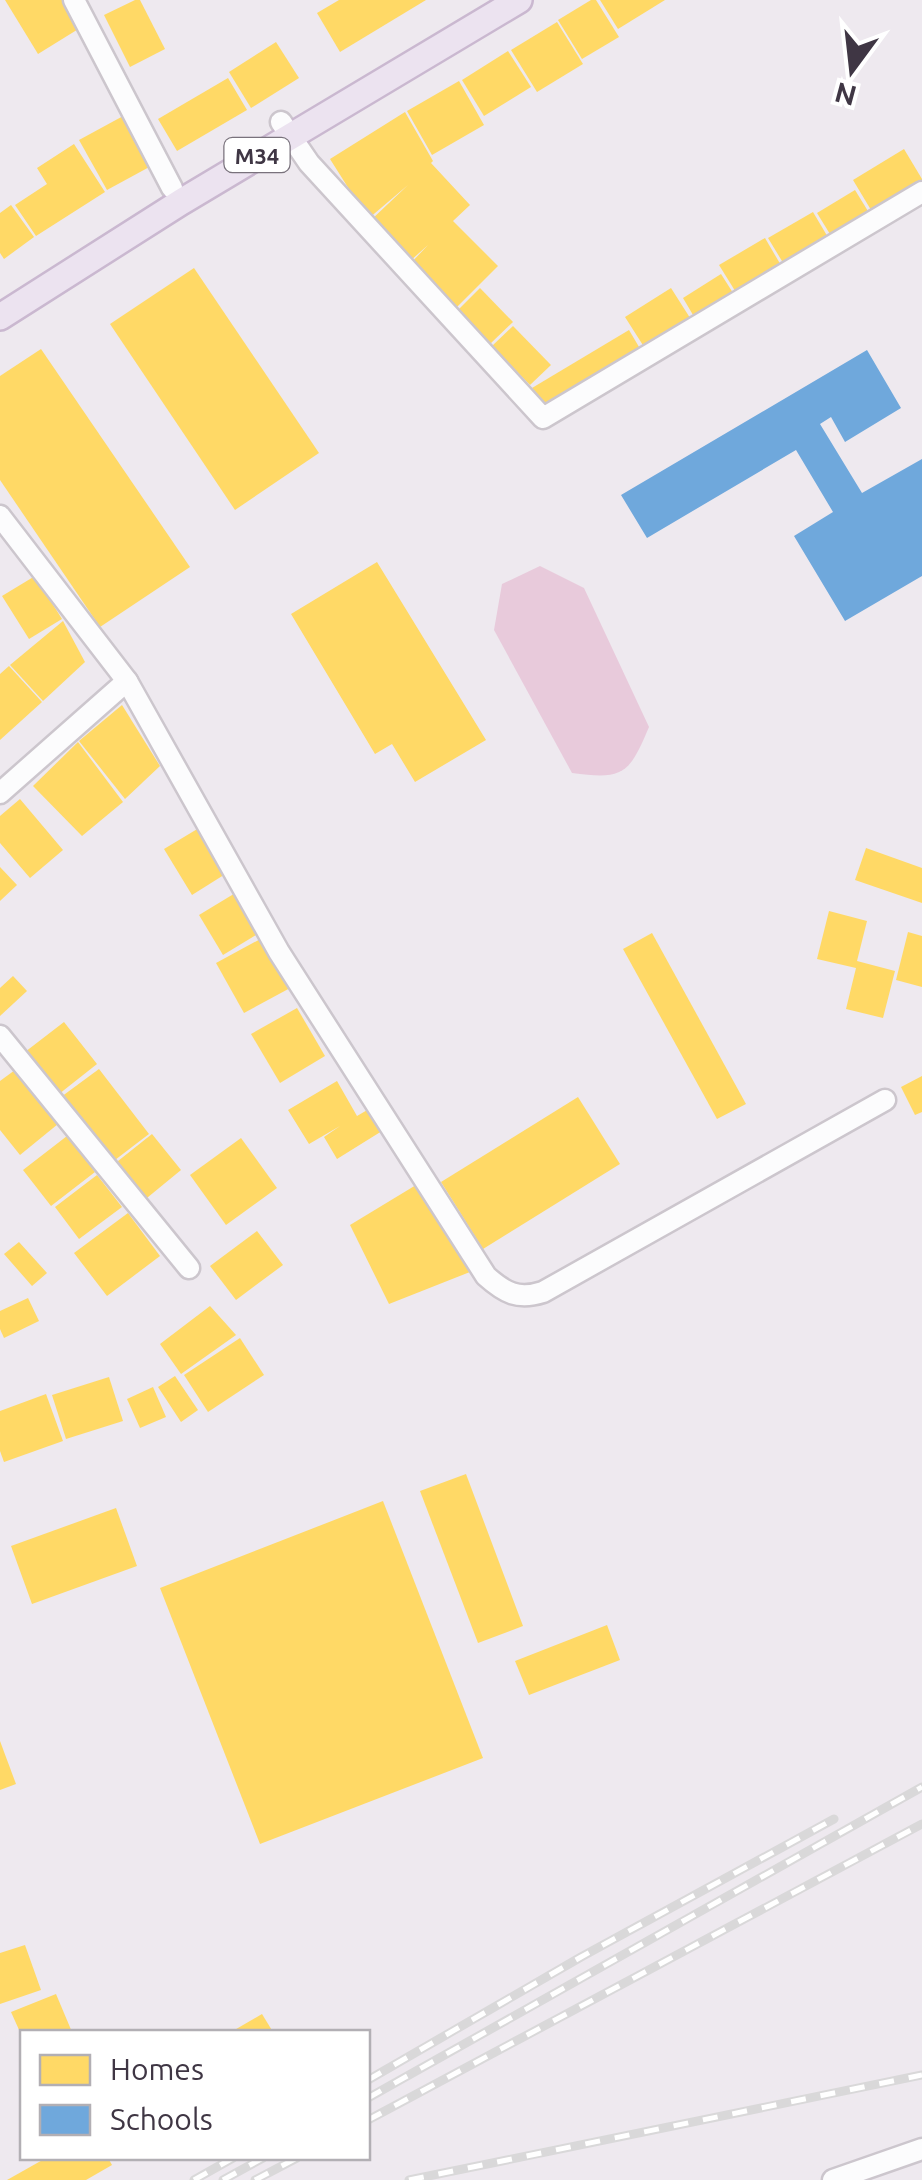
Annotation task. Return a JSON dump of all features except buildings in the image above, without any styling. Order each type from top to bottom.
[{"type":"main road","name":"M34","points":[[0,317],[486,0]]},
{"type":"main road","name":"M34","points":[[0,296],[172,188],[519,0]]},
{"type":"street","points":[[74,0],[172,188]]},
{"type":"street","points":[[285,129],[308,163],[544,418],[922,192]]},
{"type":"street","points":[[0,516],[128,680],[279,952],[486,1276],[505,1292],[526,1297],[543,1292],[886,1100]]},
{"type":"street","points":[[0,792],[128,680]]},
{"type":"street","points":[[0,1036],[189,1268]]},
{"type":"street","points":[[833,2180],[922,2150]]},
{"type":"shaded area","points":[[540,566],[584,588],[649,727],[630,764],[614,774],[572,773],[494,630],[502,584]]},
{"type":"railway","points":[[370,2097],[922,1787]]},
{"type":"railway","points":[[370,2079],[581,1957],[834,1819]]},
{"type":"railway","points":[[370,2119],[922,1824]]},
{"type":"railway","points":[[409,2180],[922,2075]]},
{"type":"railway","points":[[194,2180],[229,2160]]},
{"type":"railway","points":[[223,2180],[259,2160]]},
{"type":"railway","points":[[255,2180],[293,2160]]}]
